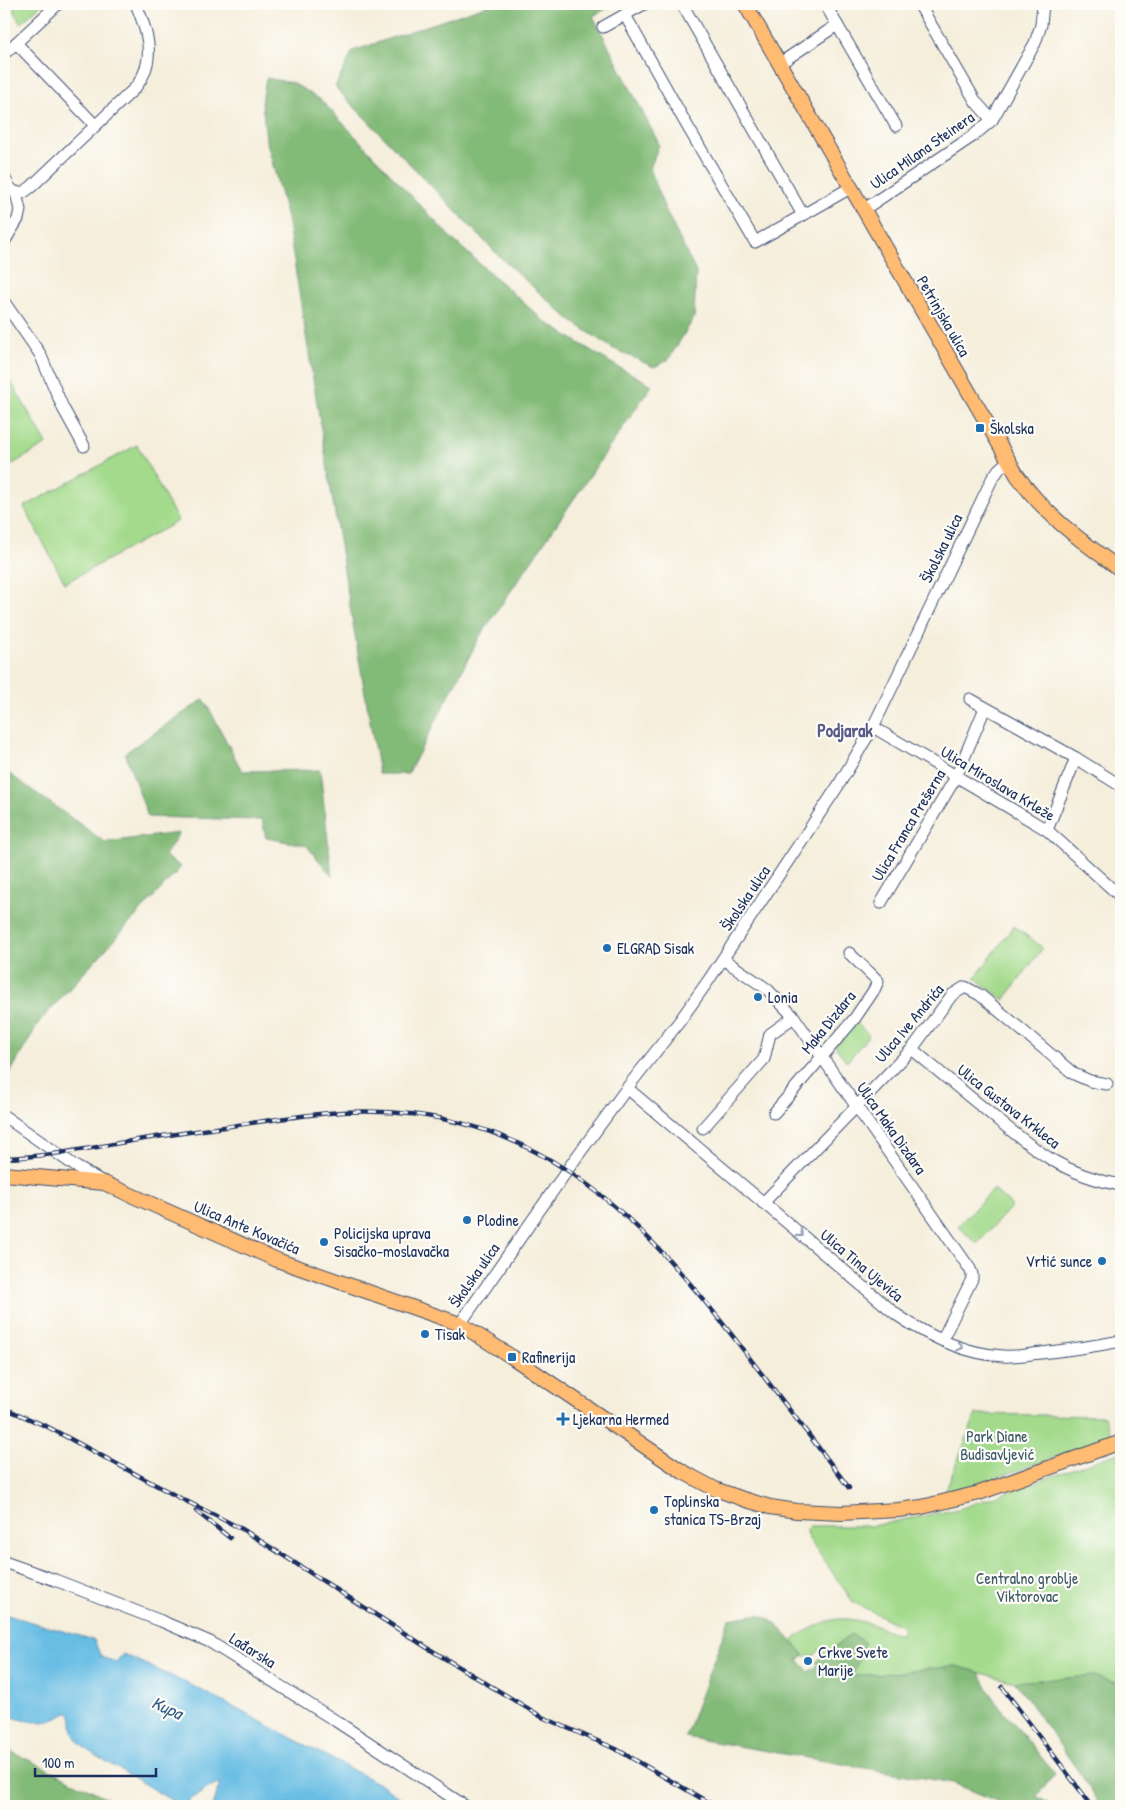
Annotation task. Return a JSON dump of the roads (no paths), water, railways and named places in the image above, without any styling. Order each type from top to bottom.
[{"type":"main road","name":"Petrinjska ulica","points":[[745,4],[1008,461],[1028,490],[1045,510],[1074,535],[1121,570]]},
{"type":"main road","name":"Ulica Ante Kovačića","points":[[4,1174],[104,1183],[277,1260],[460,1324],[683,1472],[715,1489],[770,1507],[797,1511],[841,1513],[930,1506],[979,1494],[1121,1442]]},
{"type":"street","points":[[4,54],[58,4]]},
{"type":"street","points":[[16,193],[24,192],[32,187],[94,125],[135,88],[142,78],[147,66],[149,38],[136,4]]},
{"type":"street","points":[[603,27],[644,4]]},
{"type":"street","points":[[682,4],[803,215]]},
{"type":"street","points":[[825,4],[896,126]]},
{"type":"street","points":[[919,4],[979,108],[992,120]]},
{"type":"street","name":"Ulica Milana Steinera","points":[[863,210],[973,136],[992,120],[1035,44],[1041,25],[1043,4]]},
{"type":"street","points":[[625,14],[755,242],[850,188]]},
{"type":"street","points":[[779,64],[837,25]]},
{"type":"street","points":[[16,43],[94,125]]},
{"type":"street","points":[[4,177],[10,188],[16,193],[20,210],[20,215],[4,242]]},
{"type":"street","points":[[4,302],[40,354],[58,399],[84,446]]},
{"type":"street","name":"Školska ulica","points":[[460,1324],[627,1088],[679,1022],[799,846],[873,727],[992,479],[1008,461]]},
{"type":"street","points":[[970,699],[1076,758],[1121,786]]},
{"type":"street","name":"Ulica Franca Prešerna","points":[[881,903],[956,777],[985,708]]},
{"type":"street","name":"Ulica Miroslava Krleže","points":[[873,727],[1047,830],[1121,897]]},
{"type":"street","points":[[1047,830],[1076,758]]},
{"type":"street","name":"Maka Dizdara","points":[[774,1113],[854,1018],[874,990],[878,981],[866,967],[849,953]]},
{"type":"street","name":"Ulica Maka Dizdara","points":[[723,959],[767,988],[794,1017],[972,1274],[970,1285],[942,1340]]},
{"type":"street","name":"Ulica Ive Andrića","points":[[763,1203],[912,1049],[952,995],[964,987],[980,995],[1074,1074],[1090,1081],[1107,1084]]},
{"type":"street","name":"Maka Dizdara","points":[[703,1128],[764,1058],[770,1034],[794,1017]]},
{"type":"street","name":"Ulica Gustava Krkleca","points":[[912,1049],[1040,1154],[1075,1172],[1100,1181],[1121,1185]]},
{"type":"street","name":"Ulica Tina Ujevića","points":[[627,1088],[897,1315],[918,1330],[951,1345],[986,1354],[1003,1356],[1067,1350],[1121,1341]]},
{"type":"street","points":[[4,1116],[78,1168],[104,1183]]},
{"type":"street","name":"Lađarska","points":[[4,1562],[143,1614],[210,1642],[465,1806]]},
{"type":"water","name":"Kupa","points":[[4,1614],[94,1640],[101,1657],[116,1662],[123,1654],[195,1687],[387,1788],[412,1806],[213,1806],[220,1783],[213,1785],[181,1806],[87,1750],[75,1736],[70,1713],[42,1722],[4,1715]]},
{"type":"railway","points":[[4,1158],[62,1153],[290,1117],[329,1113],[399,1113],[462,1123],[518,1143],[569,1172],[616,1208],[660,1251],[703,1299],[849,1488]]},
{"type":"railway","points":[[4,1408],[48,1427],[242,1529],[426,1647],[542,1717],[616,1749],[706,1801],[719,1806]]},
{"type":"railway","points":[[196,1511],[230,1538]]},
{"type":"railway","points":[[1002,1687],[1092,1806]]},
{"type":"place","name":"Školska","points":[[980,428]]},
{"type":"place","name":"ELGRAD Sisak","points":[[607,948]]},
{"type":"place","name":"Lonia","points":[[758,997]]},
{"type":"place","name":"Plodine","points":[[467,1220]]},
{"type":"place","name":"Policijska uprava Sisačko-moslavačka","points":[[324,1242]]},
{"type":"place","name":"Vrtić sunce","points":[[1102,1261]]},
{"type":"place","name":"Tisak","points":[[425,1334]]},
{"type":"place","name":"Rafinerija","points":[[512,1357]]},
{"type":"place","name":"Ljekarna Hermed","points":[[563,1419]]},
{"type":"place","name":"Toplinska stanica TS-Brzaj","points":[[654,1510]]},
{"type":"place","name":"Crkve Svete Marije","points":[[808,1661]]},
{"type":"district","name":"Podjarak","points":[[845,731]]},
{"type":"park label","name":"Park Diane Budisavljević","points":[[997,1445]]},
{"type":"park label","name":"Centralno groblje Viktorovac","points":[[1027,1587]]}]
